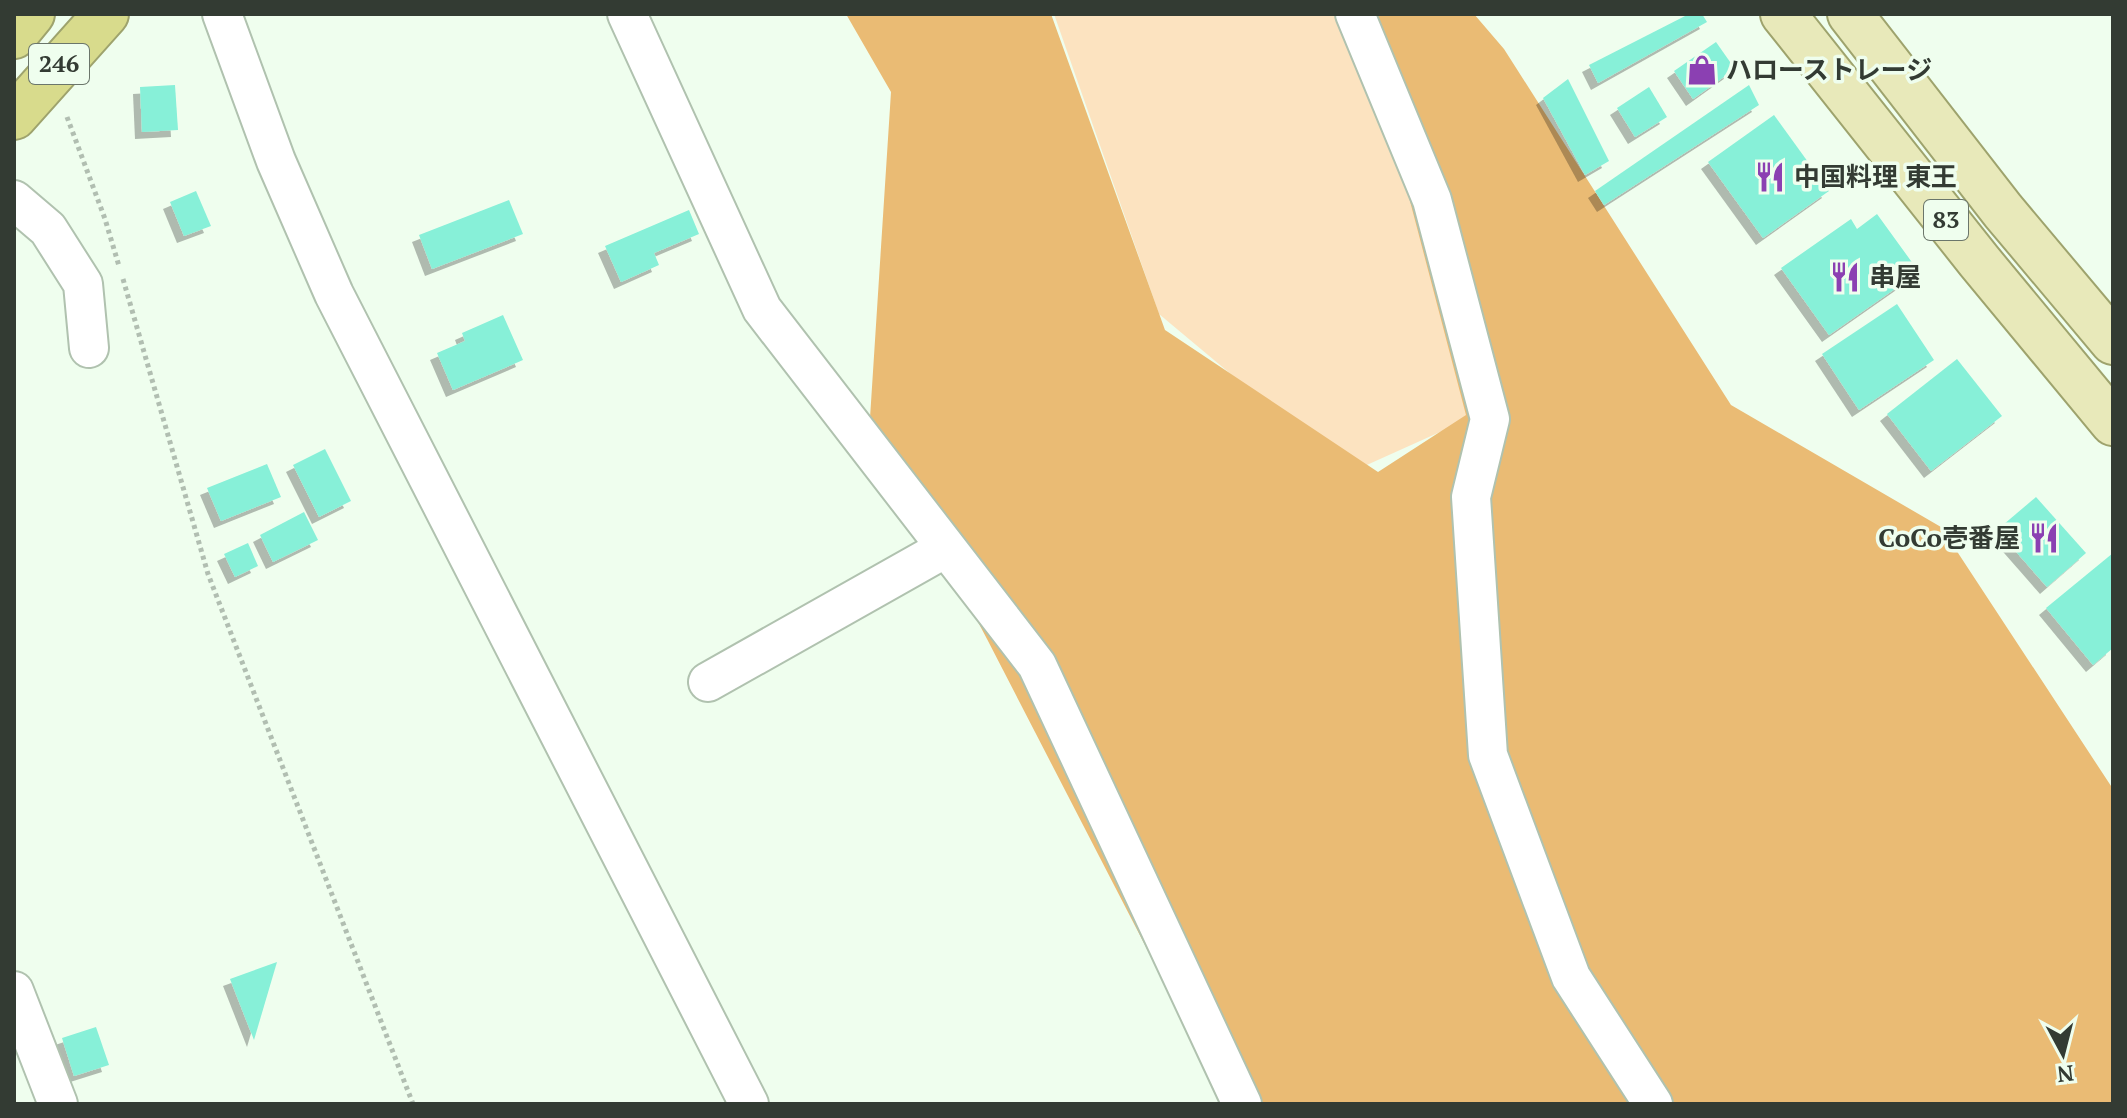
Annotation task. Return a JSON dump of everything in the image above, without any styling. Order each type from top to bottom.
[{"type":"highway","name":"246","points":[[14,36],[32,14]]},
{"type":"highway","name":"246","points":[[14,117],[106,14]]},
{"type":"main road","name":"83","points":[[1783,14],[1979,261],[2113,423]]},
{"type":"main road","name":"83","points":[[1850,14],[2003,211],[2113,342]]},
{"type":"street","points":[[627,14],[762,309],[944,549],[1037,665],[1242,1104]]},
{"type":"street","points":[[1355,14],[1432,200],[1490,419],[1471,497],[1488,755],[1571,977],[1653,1104]]},
{"type":"street","points":[[223,15],[276,161],[334,294],[749,1104]]},
{"type":"street","points":[[14,200],[48,229],[83,284],[89,348]]},
{"type":"street","points":[[708,682],[944,549]]},
{"type":"street","points":[[14,991],[58,1104]]},
{"type":"path","points":[[51,73],[105,219],[208,574],[413,1104]]},
{"type":"shaded area","points":[[846,14],[1051,14],[1165,330],[1378,472],[1466,415],[1361,14],[1474,14],[1504,49],[1731,405],[1941,527],[2113,789],[2113,1104],[1227,1104],[870,418],[891,92]]},
{"type":"shaded area","points":[[1054,14],[1354,14],[1480,414],[1349,473],[1159,314]]},
{"type":"building","points":[[1689,14],[1702,14],[1707,22],[1598,83],[1589,65]]},
{"type":"building","points":[[1716,42],[1735,69],[1693,99],[1674,71]]},
{"type":"building","points":[[1568,79],[1609,161],[1585,175],[1543,98]]},
{"type":"building","points":[[175,85],[178,130],[142,132],[140,87]]},
{"type":"building","points":[[1749,85],[1759,105],[1604,205],[1595,191]]},
{"type":"building","points":[[1649,87],[1667,117],[1635,137],[1617,108]]},
{"type":"building","points":[[1774,115],[1829,191],[1763,238],[1708,162]]},
{"type":"building","points":[[196,191],[211,226],[184,236],[170,202]]},
{"type":"building","points":[[509,200],[523,234],[432,269],[419,235]]},
{"type":"building","points":[[689,210],[699,234],[654,253],[659,265],[621,282],[605,246]]},
{"type":"building","points":[[1877,214],[1919,272],[1829,335],[1781,268],[1851,219],[1857,229]]},
{"type":"building","points":[[1897,304],[1934,360],[1859,410],[1822,354]]},
{"type":"building","points":[[503,315],[523,360],[453,390],[437,353],[465,341],[462,333]]},
{"type":"building","points":[[1957,359],[2002,416],[1931,471],[1887,414]]},
{"type":"building","points":[[325,449],[351,501],[319,517],[293,465]]},
{"type":"building","points":[[267,464],[281,497],[221,521],[207,488]]},
{"type":"building","points":[[2036,497],[2086,553],[2047,587],[1997,530]]},
{"type":"building","points":[[304,512],[318,540],[273,562],[260,535]]},
{"type":"building","points":[[248,543],[258,566],[235,577],[224,554]]},
{"type":"building","points":[[2113,553],[2113,648],[2093,665],[2046,608]]},
{"type":"building","points":[[277,962],[254,1040],[230,979]]},
{"type":"building","points":[[96,1027],[109,1065],[74,1076],[62,1038]]},
{"type":"place","name":"ハローストレージ","points":[[1702,70]]},
{"type":"place","name":"中国料理 東王","points":[[1770,177]]},
{"type":"place","name":"串屋","points":[[1845,277]]},
{"type":"place","name":"CoCo壱番屋","points":[[2044,538]]}]
